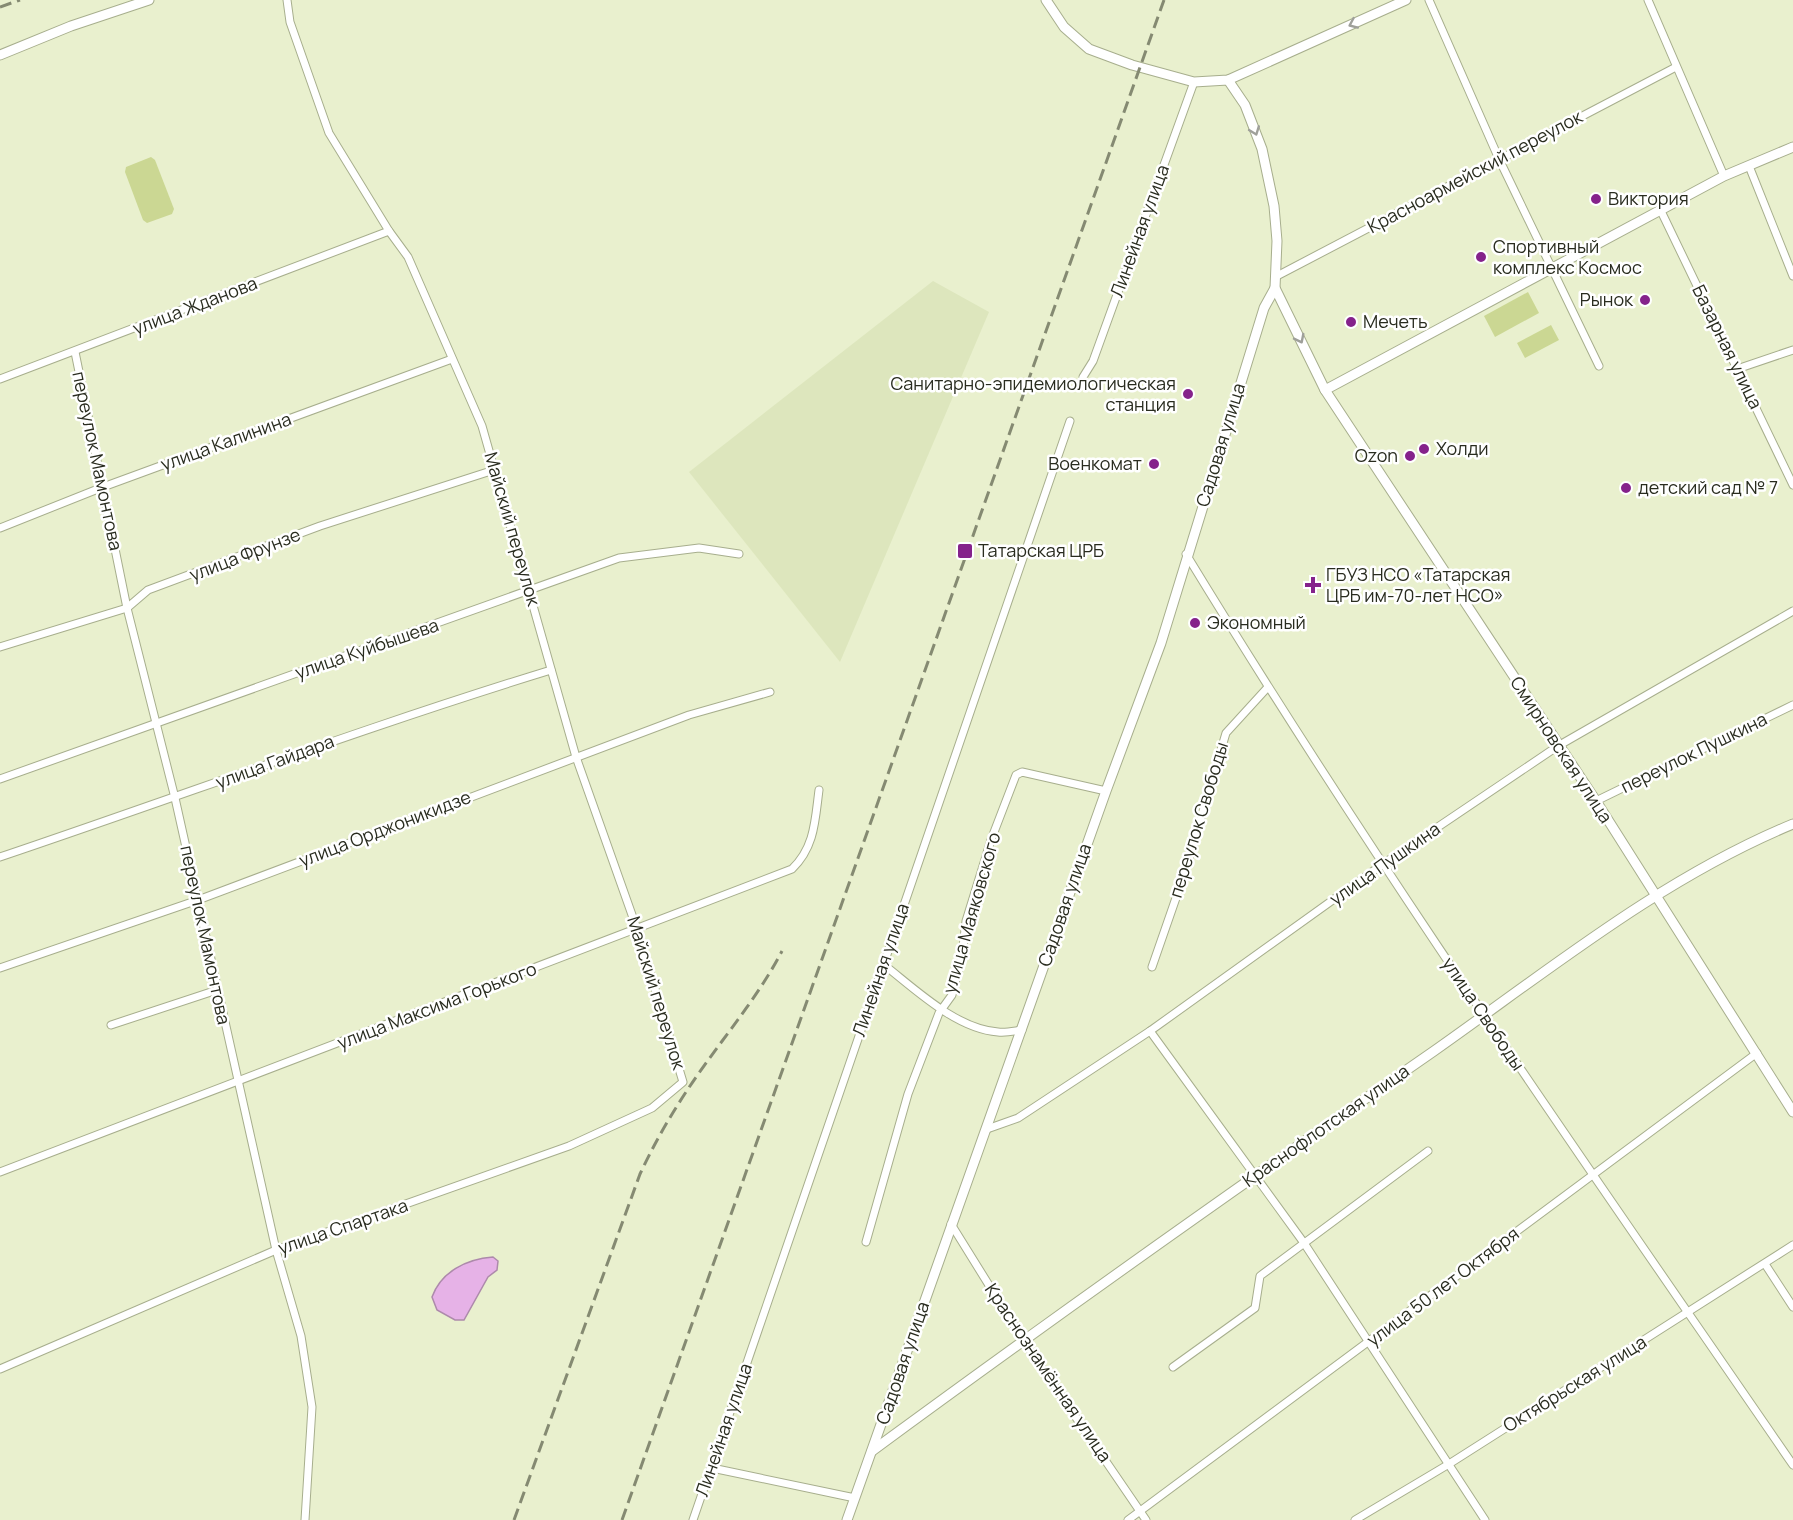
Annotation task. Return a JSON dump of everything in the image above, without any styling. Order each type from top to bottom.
[{"type":"street","points":[[0,55],[71,26],[149,0]]},
{"type":"street","name":"Майский переулок","points":[[287,0],[290,22],[330,133],[389,231],[408,257],[482,426],[531,591],[550,670],[576,757],[638,930],[683,1082]]},
{"type":"street","points":[[1046,0],[1064,27],[1089,49],[1140,68],[1194,82],[1228,80],[1407,0]]},
{"type":"street","points":[[1429,0],[1498,159],[1599,366]]},
{"type":"street","points":[[1648,0],[1724,176]]},
{"type":"street","name":"Красноармейский переулок","points":[[1275,277],[1676,67]]},
{"type":"street","points":[[1228,80],[1245,105],[1262,149],[1275,218],[1277,241],[1275,288]]},
{"type":"street","name":"Линейная улица","points":[[1083,377],[1093,362],[1194,82]]},
{"type":"street","points":[[1325,390],[1660,209],[1724,176],[1793,147]]},
{"type":"street","points":[[1749,166],[1793,276]]},
{"type":"street","name":"Базарная улица","points":[[1660,209],[1793,485]]},
{"type":"street","name":"улица Жданова","points":[[0,379],[389,231]]},
{"type":"street","name":"Смирновская улица","points":[[1275,288],[1325,390],[1596,801],[1793,1112]]},
{"type":"street","name":"Садовая улица","points":[[847,1520],[1106,791],[1161,643],[1186,554],[1264,308],[1275,288]]},
{"type":"street","points":[[1737,369],[1793,350]]},
{"type":"street","name":"переулок Мамонтова","points":[[75,352],[127,608],[175,798],[276,1250],[301,1336],[312,1407],[305,1520]]},
{"type":"street","name":"улица Калинина","points":[[0,528],[103,487],[452,359]]},
{"type":"street","name":"Линейная улица","points":[[693,1520],[1070,421]]},
{"type":"street","name":"улица Фрунзе","points":[[0,647],[127,608],[148,590],[320,526],[494,470]]},
{"type":"street","name":"улица Куйбышева","points":[[0,779],[619,558],[699,548],[739,554]]},
{"type":"street","name":"улица Свободы","points":[[1186,554],[1268,687],[1484,1016],[1793,1465]]},
{"type":"street","name":"улица Пушкина","points":[[987,1129],[1018,1118],[1150,1031],[1383,864],[1558,746],[1793,611]]},
{"type":"street","name":"улица Гайдара","points":[[0,857],[175,798],[420,710],[550,670]]},
{"type":"street","name":"переулок Свободы","points":[[1152,967],[1185,872],[1226,733],[1268,687]]},
{"type":"street","name":"улица Орджоникидзе","points":[[0,968],[198,900],[689,715],[770,692]]},
{"type":"street","name":"переулок Пушкина","points":[[1596,801],[1793,705]]},
{"type":"street","name":"улица Маяковского","points":[[866,1242],[908,1094],[942,1008],[952,995],[962,956],[966,921],[991,840],[1016,775],[1022,771],[1106,791]]},
{"type":"street","name":"улица Максима Горького","points":[[0,1172],[638,930],[792,869],[802,859],[812,840],[819,790]]},
{"type":"street","name":"Краснофлотская улица","points":[[872,1451],[1253,1176],[1655,896],[1747,843],[1793,824]]},
{"type":"street","points":[[883,964],[942,1008],[983,1030],[1000,1033],[1022,1030]]},
{"type":"street","points":[[111,1025],[217,990]]},
{"type":"street","points":[[1150,1031],[1253,1176],[1304,1243],[1485,1520]]},
{"type":"street","name":"улица 50 лет Октября","points":[[1128,1520],[1757,1053]]},
{"type":"street","name":"улица Спартака","points":[[0,1368],[276,1250],[569,1146],[652,1108],[683,1082]]},
{"type":"street","points":[[1173,1367],[1255,1308],[1260,1276],[1428,1151]]},
{"type":"street","name":"Краснознамённая улица","points":[[951,1224],[1023,1340],[1146,1520]]},
{"type":"street","name":"Октябрьская улица","points":[[1355,1520],[1449,1464],[1793,1245]]},
{"type":"street","points":[[1765,1264],[1793,1307]]},
{"type":"street","points":[[711,1468],[855,1498]]},
{"type":"shaded area","points":[[151,157],[155,160],[174,209],[172,214],[147,223],[143,220],[125,172],[126,167]]},
{"type":"shaded area","points":[[933,281],[989,312],[840,662],[689,472]]},
{"type":"shaded area","points":[[1528,292],[1539,313],[1495,337],[1484,316]]},
{"type":"shaded area","points":[[1551,325],[1559,340],[1525,358],[1517,343]]},
{"type":"shaded area","points":[[493,1257],[498,1261],[497,1270],[488,1277],[464,1320],[455,1320],[437,1310],[432,1297],[436,1288],[448,1274],[464,1264]]},
{"type":"railway","points":[[0,7],[20,0]]},
{"type":"railway","points":[[622,1520],[1164,0]]},
{"type":"railway","points":[[514,1520],[640,1174],[681,1099],[761,987],[782,951]]},
{"type":"place","name":"Виктория","points":[[1596,199]]},
{"type":"place","name":"Спортивный комплекс Космос","points":[[1481,257]]},
{"type":"place","name":"Рынок","points":[[1645,300]]},
{"type":"place","name":"Мечеть","points":[[1351,322]]},
{"type":"place","name":"Санитарно-эпидемиологическая станция","points":[[1188,394]]},
{"type":"place","name":"Холди","points":[[1424,449]]},
{"type":"place","name":"Ozon","points":[[1410,456]]},
{"type":"place","name":"Военкомат","points":[[1154,464]]},
{"type":"place","name":"детский сад № 7","points":[[1626,488]]},
{"type":"place","name":"Татарская ЦРБ","points":[[965,551]]},
{"type":"place","name":"ГБУЗ НСО «Татарская ЦРБ им-70-лет НСО»","points":[[1313,585]]},
{"type":"place","name":"Экономный","points":[[1195,623]]}]
